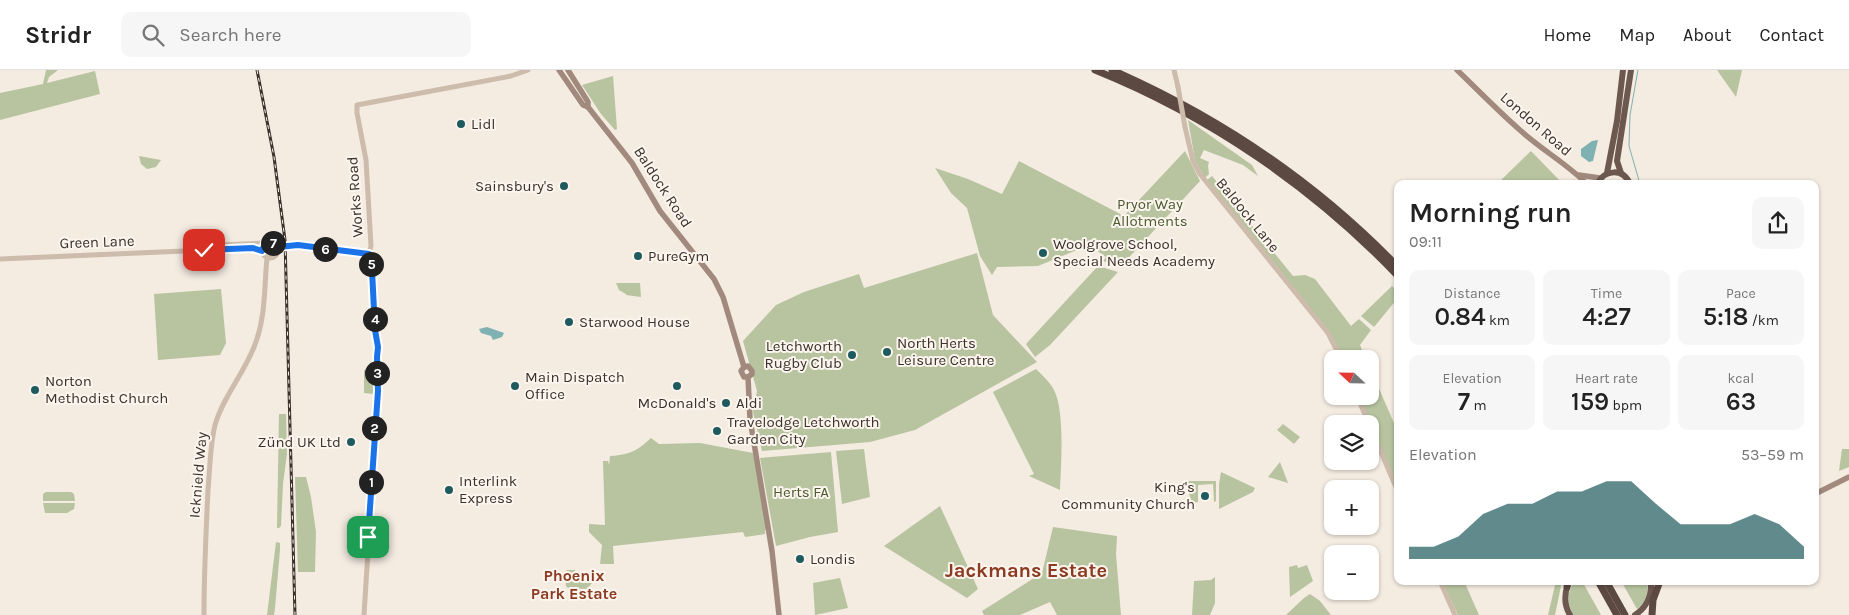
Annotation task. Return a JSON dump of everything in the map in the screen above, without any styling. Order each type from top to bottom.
[{"type":"highway","points":[[1095,70],[1133,86],[1182,111],[1255,155],[1326,209],[1394,272]]},
{"type":"highway","points":[[1112,70],[1188,107],[1254,147],[1329,202],[1394,263]]},
{"type":"highway","points":[[1600,180],[1607,173],[1617,121],[1623,70]]},
{"type":"highway","points":[[1621,173],[1618,161],[1631,70]]},
{"type":"highway","points":[[1607,173],[1621,173],[1628,180]]},
{"type":"highway","points":[[1568,585],[1565,603],[1570,615]]},
{"type":"highway","points":[[1600,585],[1617,615]]},
{"type":"highway","points":[[1608,585],[1625,615]]},
{"type":"highway","points":[[1650,615],[1649,600],[1652,585]]},
{"type":"highway","points":[[1650,615],[1659,585]]},
{"type":"highway","points":[[1636,614],[1649,600]]},
{"type":"main road","name":"Baldock Road","points":[[559,70],[583,105],[588,107],[632,162],[660,211],[714,279],[722,297],[744,367],[748,366],[752,371],[752,374],[748,377],[750,419],[772,551],[779,615]]},
{"type":"main road","name":"Baldock Road","points":[[568,70],[588,102],[588,107]]},
{"type":"main road","name":"London Road","points":[[1457,70],[1520,131],[1583,180]]},
{"type":"main road","name":"London Road","points":[[1577,174],[1596,180]]},
{"type":"main road","points":[[1819,492],[1849,477]]},
{"type":"street","name":"Works Road","points":[[364,615],[378,391],[378,347],[369,254],[371,246],[366,160],[356,113],[357,105],[511,76],[528,70]]},
{"type":"street","name":"Baldock Lane","points":[[1174,70],[1191,155],[1200,174],[1328,334],[1336,350]]},
{"type":"street","name":"Green Lane","points":[[194,250],[219,244],[272,242],[279,247],[293,246],[369,254]]},
{"type":"street","points":[[265,243],[262,251],[267,258],[275,256],[279,247]]},
{"type":"street","name":"Green Lane","points":[[0,259],[253,248],[262,251]]},
{"type":"street","name":"Icknield Way","points":[[204,615],[207,511],[214,432],[224,402],[243,370],[256,342],[264,313],[267,258]]},
{"type":"street","points":[[1379,447],[1394,482]]},
{"type":"street","points":[[1442,585],[1455,615]]},
{"type":"green space","points":[[46,70],[58,70],[49,77],[47,83],[95,71],[100,94],[0,120],[0,93],[43,84]]},
{"type":"green space","points":[[1717,70],[1742,70],[1736,97]]},
{"type":"green space","points":[[613,76],[617,129],[615,130],[601,114],[582,85]]},
{"type":"green space","points":[[1188,120],[1252,165],[1258,176],[1243,165],[1204,150],[1200,158],[1209,162],[1209,174],[1205,178],[1195,160]]},
{"type":"green space","name":"Pryor Way Allotments","points":[[1185,151],[1200,181],[1120,267],[1103,261],[1106,257],[1089,245],[1038,266],[997,267],[992,275],[980,256],[967,208],[951,193],[935,168],[968,179],[1002,194],[1019,161],[1124,216]]},
{"type":"green space","points":[[1531,151],[1559,180],[1501,180]]},
{"type":"green space","points":[[139,156],[161,160],[156,167],[147,169],[141,164]]},
{"type":"green space","points":[[1212,176],[1293,276],[1305,275],[1315,279],[1351,326],[1359,319],[1371,330],[1360,345],[1362,350],[1338,350],[1331,335],[1207,180]]},
{"type":"green space","name":"North Herts Leisure Centre","points":[[977,253],[993,315],[1037,362],[915,430],[870,442],[762,451],[753,412],[757,391],[743,341],[776,305],[804,292],[859,274],[864,288]]},
{"type":"green space","points":[[1098,266],[1118,272],[1050,345],[1035,357],[1026,344]]},
{"type":"green space","points":[[616,283],[640,283],[641,297],[626,295],[619,290]]},
{"type":"green space","points":[[1392,286],[1394,288],[1394,303],[1374,327],[1361,316]]},
{"type":"green space","points":[[221,289],[226,343],[220,355],[158,360],[154,294]]},
{"type":"green space","points":[[1036,369],[1054,390],[1060,411],[1062,439],[1060,490],[1029,476],[1034,474],[993,392]]},
{"type":"green space","points":[[364,370],[374,370],[374,394],[364,393]]},
{"type":"green space","points":[[1379,389],[1394,423],[1394,482],[1379,445],[1379,415],[1367,415],[1363,405],[1379,405]]},
{"type":"green space","points":[[279,414],[286,414],[287,454],[281,526],[277,528]]},
{"type":"green space","points":[[1283,424],[1300,437],[1294,444],[1277,430]]},
{"type":"green space","points":[[651,438],[659,444],[700,443],[753,453],[769,529],[765,530],[765,534],[745,537],[743,532],[613,546],[614,564],[600,564],[602,545],[589,532],[589,524],[605,525],[603,461],[608,461],[609,465],[610,456],[632,452]]},
{"type":"green space","points":[[864,449],[870,497],[842,504],[836,451]]},
{"type":"green space","points":[[1842,449],[1849,449],[1849,467],[1839,471]]},
{"type":"green space","name":"Herts FA","points":[[831,452],[838,532],[776,546],[760,458]]},
{"type":"green space","points":[[1280,462],[1288,483],[1268,477]]},
{"type":"green space","points":[[1221,472],[1255,488],[1253,492],[1219,509]]},
{"type":"green space","points":[[295,477],[306,477],[311,497],[316,532],[315,572],[298,572]]},
{"type":"green space","points":[[1185,481],[1216,481],[1216,501],[1214,502],[1213,484],[1198,485],[1198,502],[1192,503]]},
{"type":"green space","points":[[46,492],[71,492],[74,494],[75,501],[43,501],[43,494]]},
{"type":"green space","points":[[43,503],[75,503],[74,509],[67,513],[45,513]]},
{"type":"green space","points":[[940,506],[978,589],[967,598],[884,546]]},
{"type":"green space","points":[[1053,527],[1117,536],[1116,554],[1121,615],[1057,615],[1050,602],[1020,615],[984,615],[982,611],[1042,573]]},
{"type":"green space","points":[[276,542],[280,543],[280,550],[275,608],[274,615],[267,615]]},
{"type":"green space","points":[[1297,565],[1298,568],[1307,565],[1313,581],[1290,597],[1289,567]]},
{"type":"green space","points":[[567,570],[575,570],[578,579],[584,583],[592,583],[587,589],[568,588],[566,586],[565,572]]},
{"type":"green space","points":[[1215,577],[1215,603],[1210,615],[1192,615],[1194,581],[1211,580]]},
{"type":"green space","points":[[840,578],[848,608],[815,615],[813,583]]},
{"type":"green space","points":[[1444,585],[1466,585],[1479,615],[1458,615]]},
{"type":"green space","points":[[1555,585],[1561,585],[1555,615],[1548,615]]},
{"type":"green space","points":[[1572,585],[1584,585],[1601,615],[1573,615],[1569,598]]},
{"type":"green space","points":[[1623,585],[1648,585],[1646,597],[1637,609]]},
{"type":"green space","points":[[1310,594],[1320,601],[1331,615],[1286,615],[1304,598]]},
{"type":"water","points":[[1598,140],[1593,161],[1589,162],[1581,156],[1581,149],[1592,141]]},
{"type":"water","points":[[487,327],[504,333],[502,337],[493,340],[491,336],[481,333],[479,329]]},
{"type":"waterway","points":[[1638,70],[1630,115],[1629,146],[1639,180]]},
{"type":"railway","points":[[257,70],[274,157],[285,240],[295,615]]},
{"type":"place","name":"Lidl","points":[[461,124]]},
{"type":"place","name":"Sainsbury's","points":[[564,186]]},
{"type":"place","name":"Woolgrove School, Special Needs Academy","points":[[1043,253]]},
{"type":"place","name":"PureGym","points":[[638,256]]},
{"type":"place","name":"Starwood House","points":[[569,322]]},
{"type":"place","name":"North Herts Leisure Centre","points":[[887,352]]},
{"type":"place","name":"Letchworth Rugby Club","points":[[852,355]]},
{"type":"place","name":"Main Dispatch Office","points":[[515,386]]},
{"type":"place","name":"McDonald's","points":[[677,386]]},
{"type":"place","name":"Norton Methodist Church","points":[[35,390]]},
{"type":"place","name":"Aldi","points":[[726,403]]},
{"type":"place","name":"Travelodge Letchworth Garden City","points":[[717,431]]},
{"type":"place","name":"Zünd UK Ltd","points":[[351,442]]},
{"type":"place","name":"Interlink Express","points":[[449,490]]},
{"type":"place","name":"King's Community Church","points":[[1205,496]]},
{"type":"place","name":"Londis","points":[[800,559]]},
{"type":"district","name":"Jackmans Estate","points":[[1026,570]]},
{"type":"district","name":"Phoenix Park Estate","points":[[574,584]]},
{"type":"route","points":[[204,250],[253,248],[262,251],[265,243],[272,242],[278,247],[298,245],[369,254],[378,347],[378,391],[368,537]]}]
